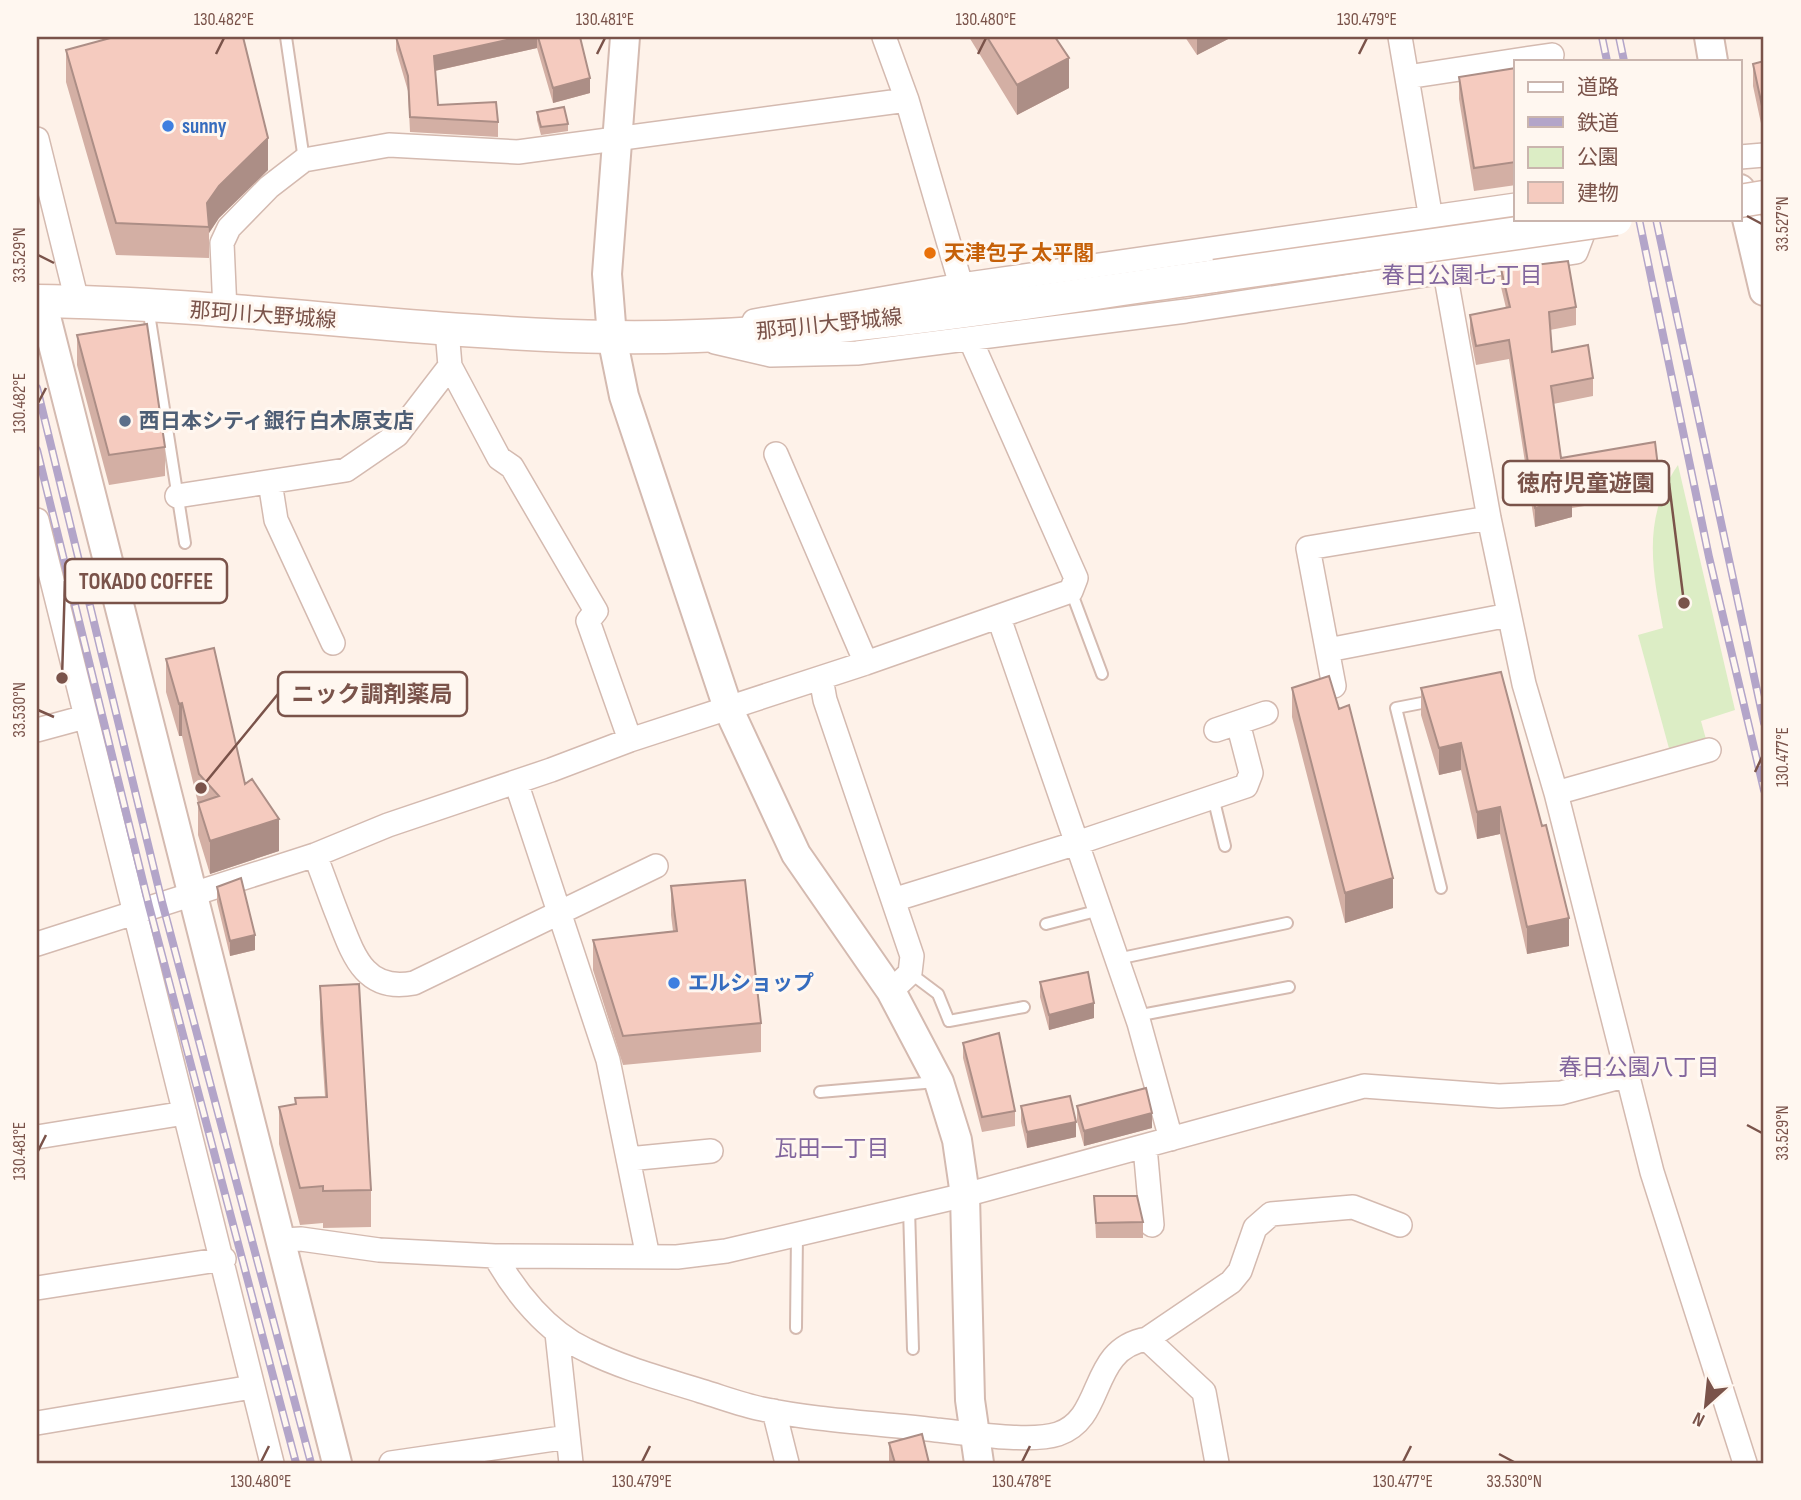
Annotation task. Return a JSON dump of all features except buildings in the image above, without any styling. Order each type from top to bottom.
[{"type":"main road","points":[[1751,217],[1764,197]]},
{"type":"main road","name":"那珂川大野城線","points":[[39,301],[225,311],[447,330],[612,337],[687,336],[817,328],[1215,276],[1609,220]]},
{"type":"street","points":[[625,37],[615,137],[607,274],[612,337],[624,396],[728,708],[796,854],[900,982],[939,1082],[957,1140],[965,1195],[973,1434],[979,1463]]},
{"type":"street","points":[[884,37],[907,100],[961,285]]},
{"type":"street","points":[[1400,37],[1431,219],[1445,272],[1509,615],[1518,685],[1556,793],[1652,1172],[1745,1463]]},
{"type":"street","points":[[1709,37],[1713,60]]},
{"type":"street","points":[[1519,60],[1552,55]]},
{"type":"street","points":[[1408,77],[1514,61]]},
{"type":"street","points":[[225,311],[222,243],[229,228],[269,187],[304,160],[389,145],[518,152],[907,100]]},
{"type":"street","points":[[37,139],[77,301]]},
{"type":"street","points":[[1742,157],[1764,155]]},
{"type":"street","points":[[1742,194],[1751,217],[1764,291]]},
{"type":"street","points":[[687,336],[791,313],[961,285],[1514,205]]},
{"type":"street","points":[[687,336],[771,355],[857,354],[971,341],[1576,251],[1581,236],[1579,220]]},
{"type":"street","points":[[39,301],[283,1240],[337,1463]]},
{"type":"street","points":[[447,330],[450,366],[499,458],[512,467],[596,611],[588,621],[630,740]]},
{"type":"street","points":[[37,944],[315,855],[388,825],[630,740],[1071,592],[1076,578],[971,341]]},
{"type":"street","points":[[177,496],[346,470],[397,435],[450,366]]},
{"type":"street","points":[[776,454],[866,663]]},
{"type":"street","points":[[270,482],[276,520],[332,643]]},
{"type":"street","points":[[1334,686],[1308,548],[1489,519]]},
{"type":"street","points":[[39,535],[224,1259],[272,1463]]},
{"type":"street","points":[[1328,650],[1509,615]]},
{"type":"street","points":[[999,618],[1136,1016],[1171,1139]]},
{"type":"street","points":[[821,678],[825,700],[912,956],[900,982]]},
{"type":"street","points":[[892,900],[1077,843],[1246,786],[1251,773],[1227,727],[1266,713]]},
{"type":"street","points":[[37,730],[85,717]]},
{"type":"street","points":[[1556,793],[1709,750]]},
{"type":"street","points":[[516,782],[608,1060],[648,1257]]},
{"type":"street","points":[[315,855],[354,958],[366,973],[399,986],[414,983],[656,866]]},
{"type":"street","points":[[283,1240],[301,1239],[379,1250],[495,1256],[648,1257],[726,1251],[965,1195],[1364,1086],[1499,1096],[1549,1094],[1628,1075]]},
{"type":"street","points":[[37,1137],[185,1112]]},
{"type":"street","points":[[1145,1147],[1152,1225]]},
{"type":"street","points":[[628,1159],[711,1151]]},
{"type":"street","points":[[495,1256],[507,1278],[556,1333],[586,1350],[661,1378],[774,1410],[973,1434],[1046,1437],[1074,1425],[1086,1410],[1116,1351],[1132,1341],[1147,1339],[1231,1282],[1240,1271],[1255,1228],[1271,1214],[1353,1207],[1399,1225]]},
{"type":"street","points":[[37,1288],[224,1259]]},
{"type":"street","points":[[556,1333],[571,1463]]},
{"type":"street","points":[[1147,1339],[1204,1392],[1217,1463]]},
{"type":"street","points":[[37,1423],[252,1387]]},
{"type":"street","points":[[774,1410],[787,1463]]},
{"type":"street","points":[[391,1463],[568,1437]]},
{"type":"lane","points":[[286,37],[304,160]]},
{"type":"lane","points":[[148,307],[185,542]]},
{"type":"lane","points":[[1071,592],[1102,674]]},
{"type":"lane","points":[[1441,888],[1396,708],[1447,698]]},
{"type":"lane","points":[[1213,797],[1224,846]]},
{"type":"lane","points":[[1046,924],[1100,910]]},
{"type":"lane","points":[[1117,959],[1287,923]]},
{"type":"lane","points":[[900,982],[938,994],[949,1021],[1024,1007]]},
{"type":"lane","points":[[1136,1016],[1289,987]]},
{"type":"lane","points":[[820,1092],[939,1082]]},
{"type":"lane","points":[[909,1208],[913,1349]]},
{"type":"lane","points":[[796,1328],[797,1234]]},
{"type":"green space","points":[[1678,465],[1735,710],[1701,721],[1707,743],[1670,752],[1638,635],[1663,628],[1653,564],[1653,544],[1659,504]]},
{"type":"railway","points":[[1602,37],[1607,60]]},
{"type":"railway","points":[[1619,37],[1624,60]]},
{"type":"railway","points":[[1639,220],[1709,557],[1764,790]]},
{"type":"railway","points":[[1656,220],[1764,723]]},
{"type":"railway","points":[[37,388],[162,902],[311,1463]]},
{"type":"railway","points":[[37,450],[149,906],[296,1463]]},
{"type":"place","name":"sunny","points":[[168,126]]},
{"type":"place","name":"天津包子 太平閣","points":[[930,253]]},
{"type":"place","name":"西日本シティ銀行 白木原支店","points":[[125,421]]},
{"type":"place","name":"徳府児童遊園","points":[[1684,603]]},
{"type":"place","name":"TOKADO COFFEE","points":[[62,678]]},
{"type":"place","name":"ニック調剤薬局","points":[[201,788]]},
{"type":"place","name":"エルショップ","points":[[674,983]]},
{"type":"district","name":"春日公園七丁目","points":[[1462,275]]},
{"type":"district","name":"春日公園八丁目","points":[[1639,1067]]},
{"type":"district","name":"瓦田一丁目","points":[[832,1148]]}]
